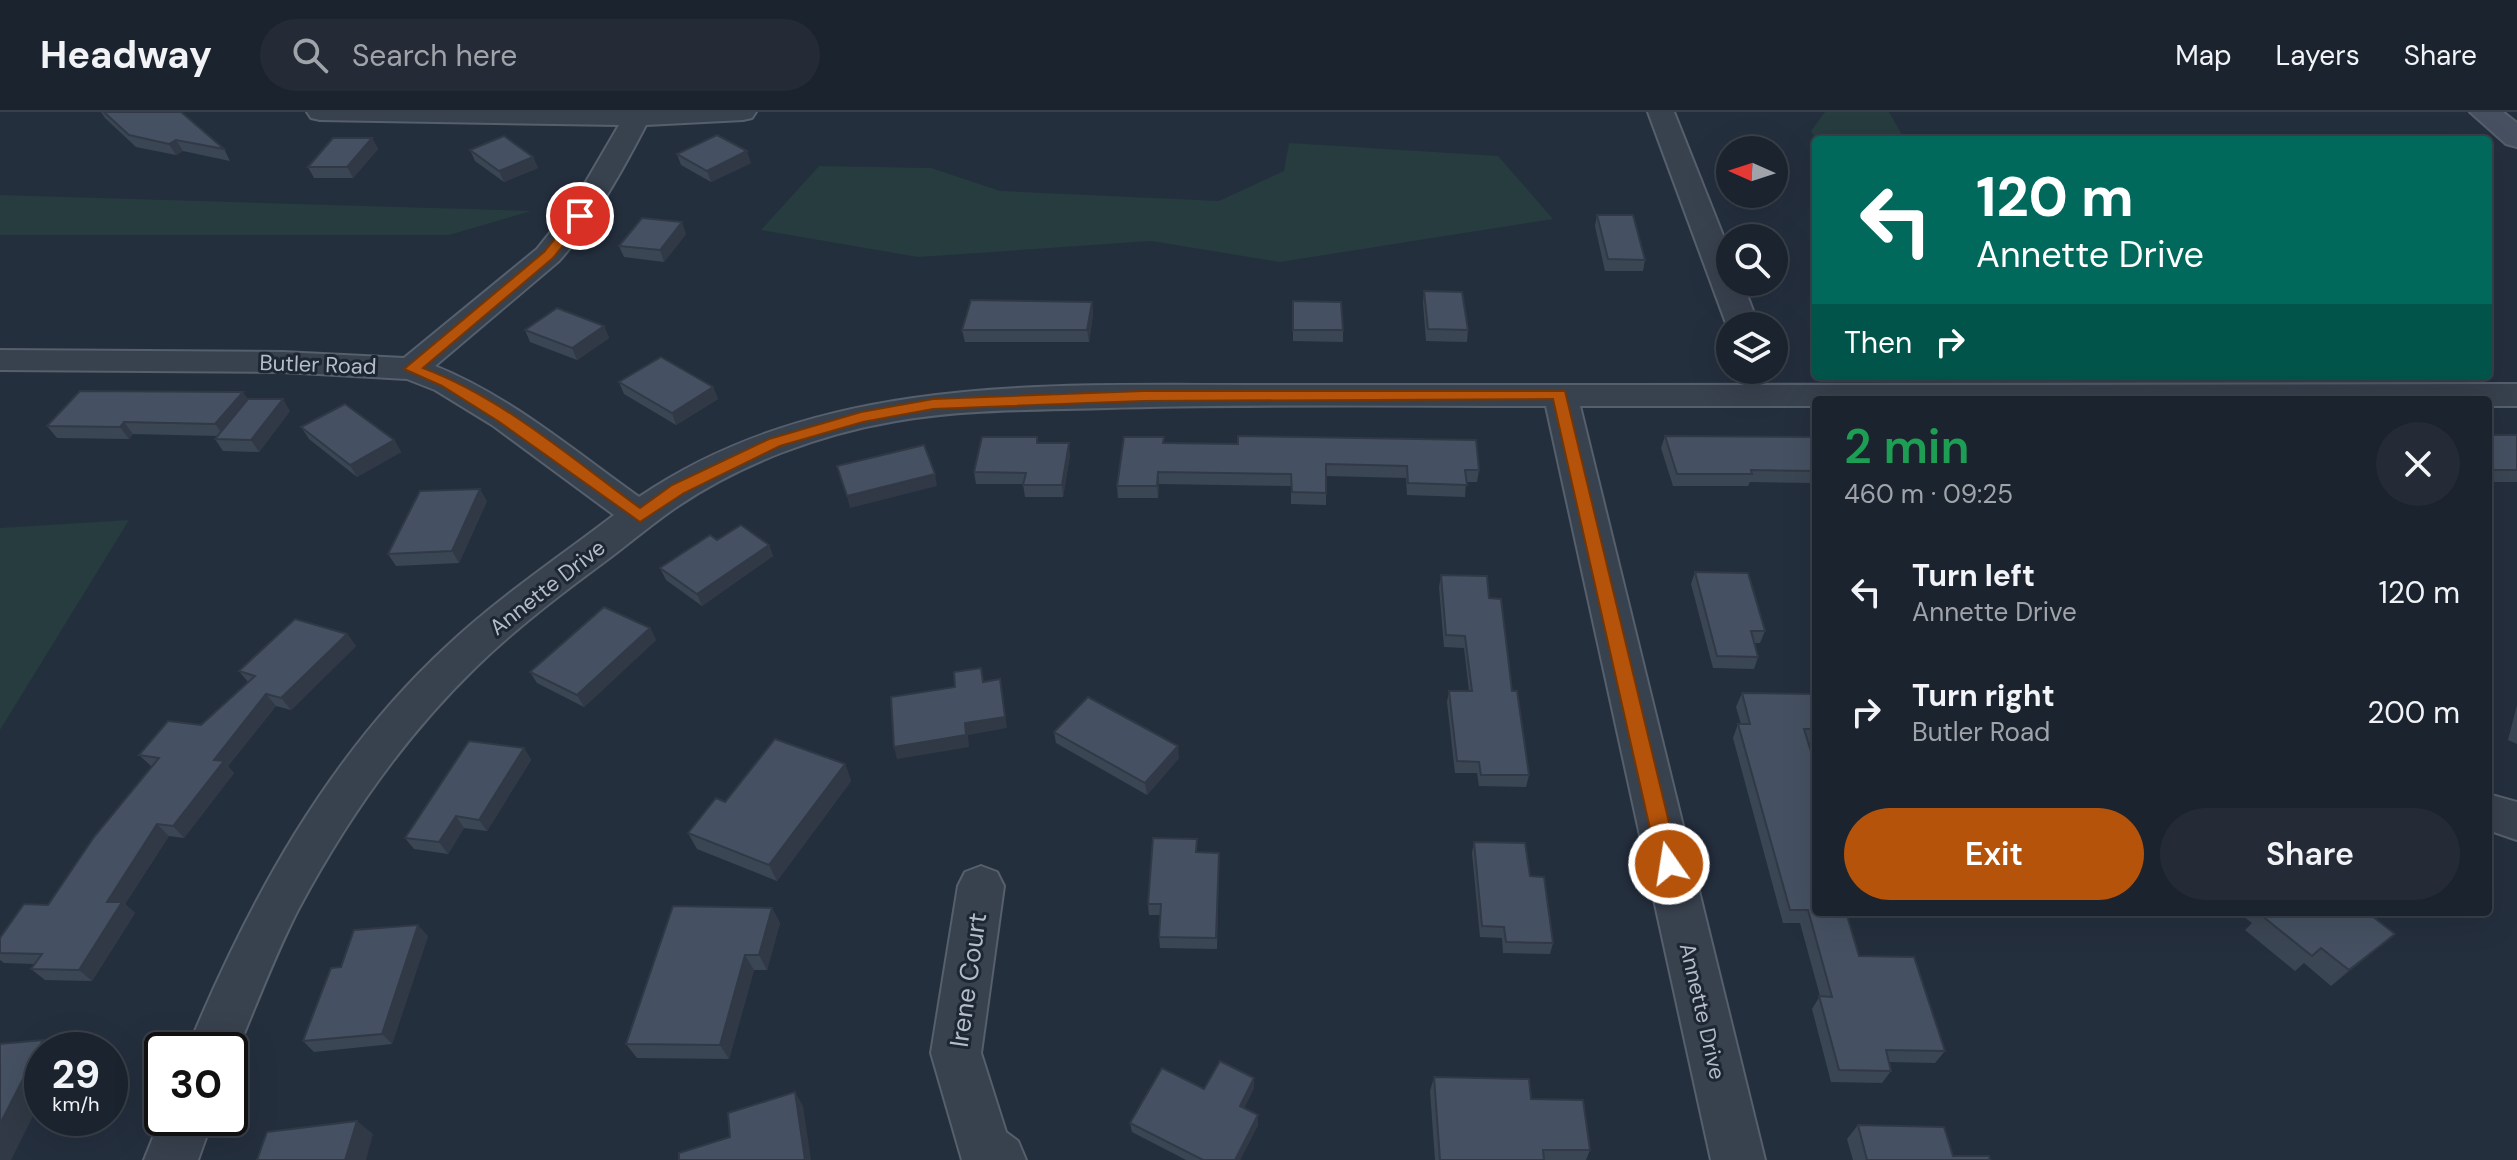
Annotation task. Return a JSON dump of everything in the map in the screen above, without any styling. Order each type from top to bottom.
[{"type":"main road","points":[[2485,112],[2517,138]]},
{"type":"street","points":[[320,112],[637,117],[743,112]]},
{"type":"street","points":[[1661,112],[1738,312]]},
{"type":"street","points":[[412,369],[548,255],[567,235],[601,187],[637,117]]},
{"type":"street","name":"Butler Road","points":[[0,360],[283,362],[412,369],[447,383],[504,417],[640,516]]},
{"type":"street","name":"Annette Drive","points":[[1788,382],[2517,395]]},
{"type":"street","name":"Annette Drive","points":[[219,1032],[252,950],[294,870],[341,797],[392,731],[447,670],[499,622],[678,489],[775,443],[861,417],[933,404],[1143,396],[1560,394],[1730,384]]},
{"type":"street","name":"Annette Drive","points":[[1560,394],[1738,1160]]},
{"type":"street","points":[[2492,813],[2517,821]]},
{"type":"street","name":"Irene Court","points":[[981,886],[956,1053],[984,1148],[999,1160]]},
{"type":"street","points":[[171,1160],[180,1136]]},
{"type":"green space","points":[[1825,112],[1889,112],[1903,136],[1814,136],[1811,131]]},
{"type":"green space","points":[[1289,143],[1498,156],[1553,219],[1280,262],[1151,241],[918,257],[761,230],[819,166],[931,168],[1000,191],[1219,201],[1284,171]]},
{"type":"green space","points":[[0,195],[531,211],[449,235],[0,235]]},
{"type":"green space","points":[[129,520],[0,730],[0,528]]},
{"type":"building","points":[[104,112],[181,112],[224,149],[176,140],[169,144],[129,135]]},
{"type":"building","points":[[717,135],[747,151],[707,171],[677,154]]},
{"type":"building","points":[[504,136],[533,157],[499,171],[470,150]]},
{"type":"building","points":[[333,138],[372,138],[347,167],[308,167]]},
{"type":"building","points":[[1597,215],[1633,215],[1645,260],[1608,259]]},
{"type":"building","points":[[642,218],[682,222],[660,250],[619,246]]},
{"type":"building","points":[[1424,291],[1462,292],[1468,330],[1428,329]]},
{"type":"building","points":[[971,300],[1092,302],[1087,330],[962,330]]},
{"type":"building","points":[[1293,301],[1341,302],[1343,330],[1293,330]]},
{"type":"building","points":[[557,308],[604,326],[572,348],[525,330]]},
{"type":"building","points":[[661,357],[713,387],[672,413],[619,382]]},
{"type":"building","points":[[80,391],[243,392],[215,424],[124,422],[120,427],[47,426]]},
{"type":"building","points":[[248,399],[283,399],[251,440],[215,439]]},
{"type":"building","points":[[345,404],[394,440],[350,465],[301,427]]},
{"type":"building","points":[[2492,435],[2517,435],[2517,470],[2492,470]]},
{"type":"building","points":[[1238,436],[1476,440],[1479,470],[1465,470],[1467,485],[1408,483],[1407,466],[1326,464],[1326,493],[1292,492],[1291,474],[1158,472],[1157,486],[1117,486],[1124,437],[1164,437],[1163,443],[1238,444]]},
{"type":"building","points":[[1665,436],[1812,437],[1812,471],[1677,474]]},
{"type":"building","points":[[982,437],[1037,437],[1037,443],[1069,443],[1062,485],[1023,485],[1026,473],[974,472]]},
{"type":"building","points":[[924,445],[935,474],[847,496],[837,466]]},
{"type":"building","points":[[480,489],[452,551],[388,554],[420,491]]},
{"type":"building","points":[[741,525],[769,545],[697,594],[660,568],[710,535],[717,540]]},
{"type":"building","points":[[1695,572],[1748,573],[1765,631],[1751,631],[1758,657],[1717,656]]},
{"type":"building","points":[[1441,575],[1487,576],[1489,598],[1501,599],[1512,691],[1517,691],[1529,775],[1481,775],[1479,762],[1457,761],[1449,691],[1472,691],[1465,636],[1446,635]]},
{"type":"building","points":[[604,607],[650,628],[577,695],[530,672]]},
{"type":"building","points":[[295,619],[347,634],[281,698],[266,694],[214,760],[224,761],[173,826],[157,824],[107,902],[122,902],[79,970],[31,969],[42,954],[0,953],[0,938],[24,904],[48,905],[94,837],[159,758],[139,755],[168,721],[201,725],[255,676],[239,671]]},
{"type":"building","points":[[981,668],[983,682],[1000,679],[1005,717],[965,723],[966,735],[894,747],[891,697],[955,687],[954,672]]},
{"type":"building","points":[[1742,693],[1812,694],[1812,729],[1804,729],[1812,755],[1812,916],[1847,916],[1859,956],[1914,957],[1945,1051],[1886,1050],[1891,1071],[1839,1070],[1819,996],[1832,997],[1808,910],[1790,910],[1738,724],[1750,724]]},
{"type":"building","points":[[1088,697],[1178,746],[1145,783],[1054,732]]},
{"type":"building","points":[[775,739],[845,764],[769,865],[688,833],[716,798],[725,802]]},
{"type":"building","points":[[469,741],[524,748],[479,820],[456,816],[439,842],[405,838]]},
{"type":"building","points":[[1153,838],[1197,839],[1196,852],[1219,853],[1216,938],[1159,937],[1161,904],[1148,904]]},
{"type":"building","points":[[1474,842],[1525,843],[1530,876],[1544,877],[1553,943],[1506,942],[1504,927],[1482,926]]},
{"type":"building","points":[[673,906],[772,908],[759,955],[745,955],[720,1045],[626,1044]]},
{"type":"building","points":[[2262,916],[2372,916],[2395,934],[2349,970],[2321,948],[2312,956]]},
{"type":"building","points":[[418,925],[382,1034],[303,1041],[331,968],[341,967],[354,930]]},
{"type":"building","points":[[24,1042],[24,1077],[0,1124],[0,1044]]},
{"type":"building","points":[[1220,1061],[1254,1078],[1240,1106],[1258,1115],[1235,1160],[1203,1160],[1130,1123],[1162,1068],[1204,1089]]},
{"type":"building","points":[[1434,1077],[1529,1079],[1531,1099],[1583,1100],[1590,1150],[1543,1150],[1544,1160],[1440,1160]]},
{"type":"building","points":[[795,1092],[805,1160],[679,1160],[679,1153],[730,1137],[728,1113]]},
{"type":"building","points":[[357,1121],[345,1160],[257,1160],[267,1132]]},
{"type":"building","points":[[1858,1125],[1944,1127],[1953,1156],[1989,1156],[1990,1160],[1867,1160]]},
{"type":"route","points":[[580,216],[548,255],[412,369],[447,383],[504,417],[640,516],[678,489],[775,443],[861,417],[933,404],[1143,396],[1560,394],[1669,864]]}]
